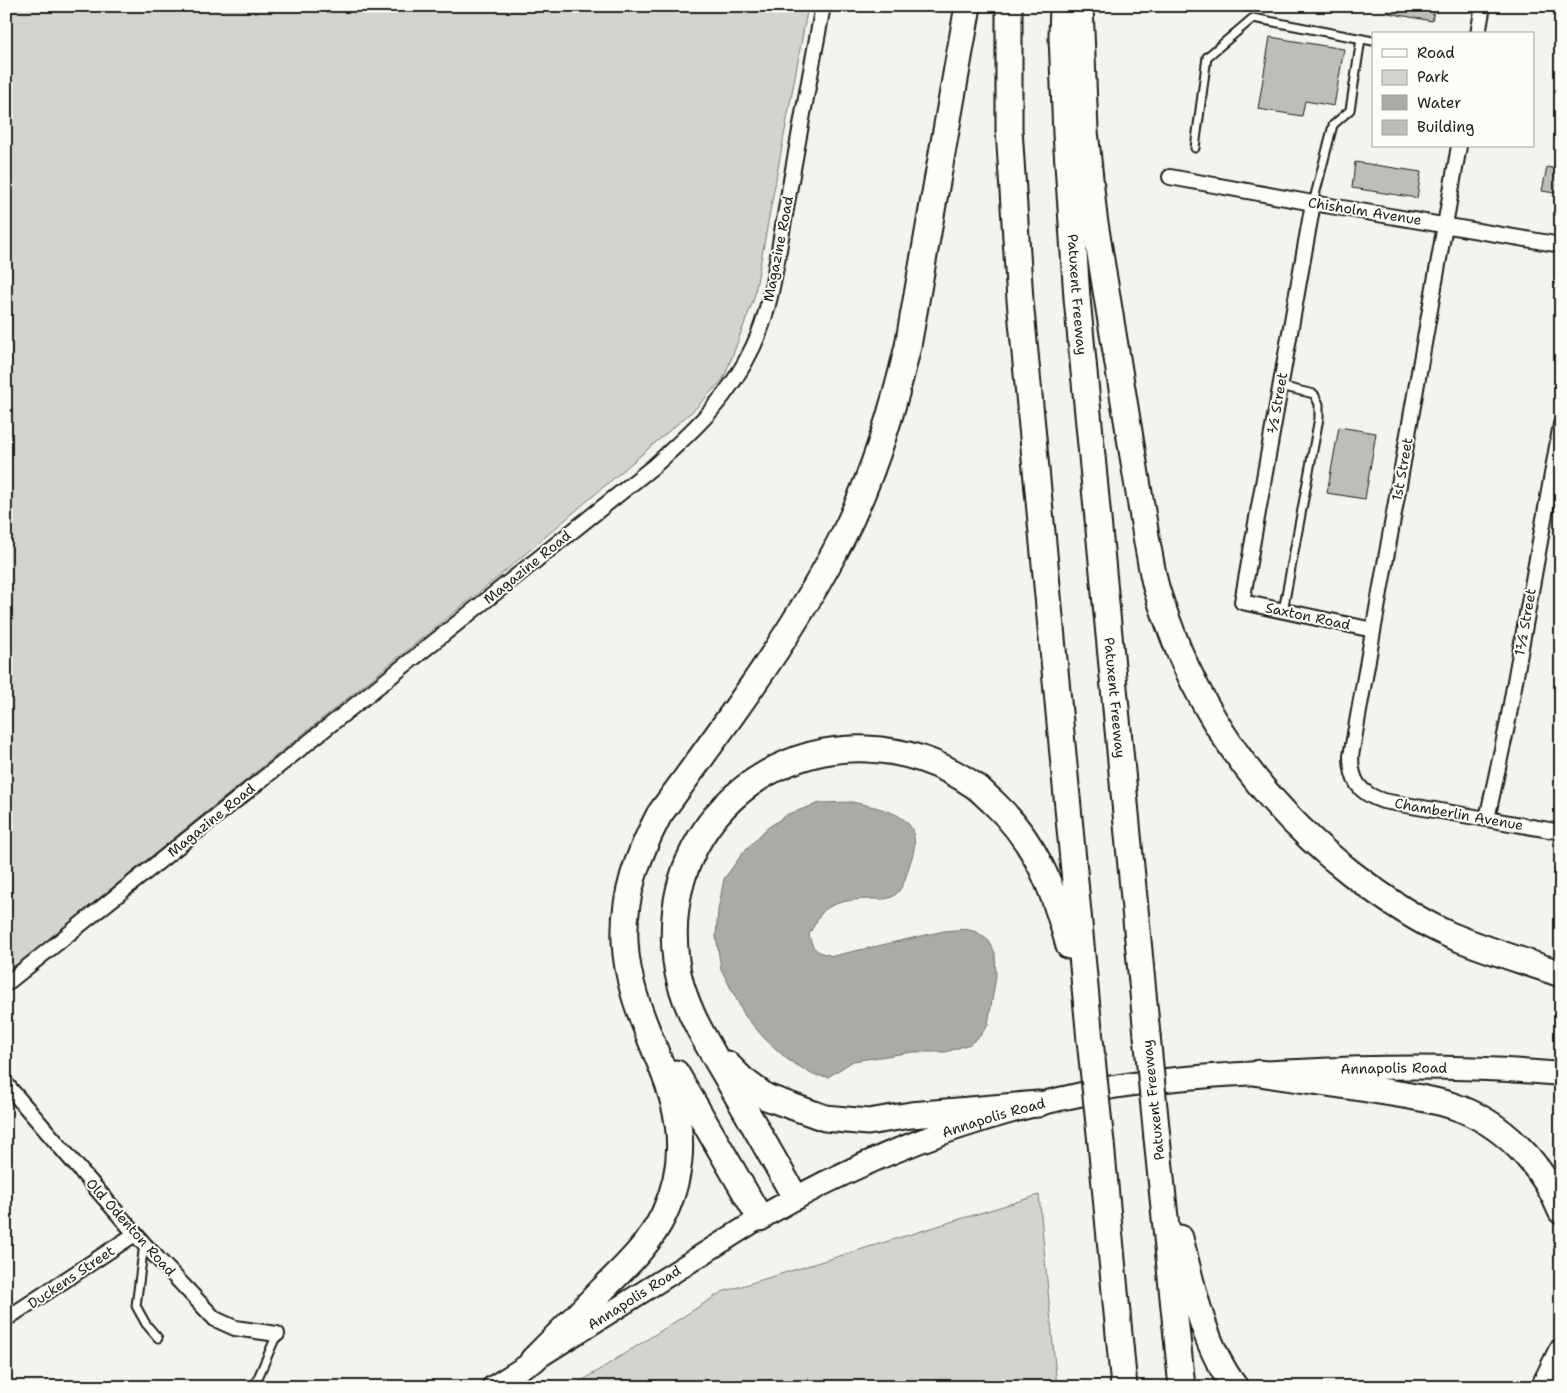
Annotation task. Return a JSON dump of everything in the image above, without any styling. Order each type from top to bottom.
[{"type":"highway","points":[[532,1360],[647,1243],[663,1216],[675,1187],[680,1137],[676,1106],[669,1083],[639,1010],[630,975],[625,941],[627,902],[634,870],[645,842],[660,815],[783,641],[812,593],[844,536],[879,451],[897,396],[908,346],[968,6]]},
{"type":"highway","points":[[1009,6],[1008,129],[1019,282],[1124,1387]]},
{"type":"highway","name":"Patuxent Freeway","points":[[1063,6],[1062,36],[1066,134],[1077,298],[1146,1034],[1182,1387]]},
{"type":"highway","points":[[1080,6],[1085,131],[1094,216],[1147,542],[1156,588],[1192,680],[1235,754],[1298,829],[1330,857],[1372,889],[1415,916],[1449,934],[1561,974]]},
{"type":"highway","points":[[795,1197],[706,1040],[684,994],[676,962],[674,932],[676,908],[691,856],[705,830],[721,808],[765,773],[793,760],[826,750],[892,751],[919,758],[947,769],[976,786],[1020,831],[1036,856],[1050,884],[1088,1015]]},
{"type":"highway","points":[[639,1010],[760,1218]]},
{"type":"highway","points":[[706,1040],[743,1080],[766,1097],[825,1118],[868,1122],[911,1115],[1038,1104]]},
{"type":"highway","points":[[1259,1073],[1423,1098],[1454,1106],[1484,1121],[1510,1138],[1535,1165],[1555,1196],[1561,1211]]},
{"type":"highway","points":[[1158,1146],[1195,1297],[1211,1342],[1235,1387]]},
{"type":"highway","points":[[1544,1387],[1561,1352]]},
{"type":"main road","name":"Annapolis Road","points":[[492,1387],[532,1360],[795,1197],[898,1149],[961,1126],[1038,1104],[1112,1088],[1201,1077],[1346,1068],[1428,1067],[1561,1074]]},
{"type":"street","name":"Magazine Road","points":[[6,984],[654,466],[692,432],[717,405],[737,376],[754,346],[765,312],[776,265],[823,6]]},
{"type":"street","points":[[1478,32],[1483,6]]},
{"type":"street","name":"1st Street","points":[[1360,789],[1354,780],[1351,756],[1459,148]]},
{"type":"street","name":"Chisholm Avenue","points":[[1170,177],[1561,245]]},
{"type":"street","name":"½ Street","points":[[1242,602],[1313,203]]},
{"type":"street","name":"1½ Street","points":[[1487,819],[1507,726],[1561,424]]},
{"type":"street","name":"Saxton Road","points":[[1242,602],[1373,630]]},
{"type":"street","name":"Chamberlin Avenue","points":[[1360,789],[1371,797],[1383,801],[1561,832]]},
{"type":"street","name":"Old Odenton Road","points":[[6,1084],[140,1239],[214,1319],[235,1328],[277,1334]]},
{"type":"street","name":"Duckens Street","points":[[6,1319],[140,1239]]},
{"type":"lane","points":[[1195,148],[1207,57],[1253,18],[1372,41]]},
{"type":"lane","points":[[1313,203],[1333,125],[1350,110],[1361,39]]},
{"type":"lane","points":[[1280,386],[1314,394],[1319,404],[1319,418],[1283,611]]},
{"type":"lane","points":[[140,1239],[136,1306],[146,1324],[158,1338]]},
{"type":"lane","points":[[254,1387],[277,1334]]},
{"type":"green space","points":[[6,6],[808,6],[754,298],[724,378],[696,408],[497,578],[92,904],[57,938],[6,971]]},
{"type":"green space","points":[[1039,1195],[1057,1387],[572,1387],[722,1292]]},
{"type":"water","points":[[852,802],[879,808],[902,818],[909,825],[914,835],[914,847],[905,880],[896,894],[886,899],[862,899],[843,902],[823,911],[809,934],[816,950],[833,956],[944,931],[965,929],[977,932],[989,941],[995,953],[996,977],[988,1024],[981,1035],[970,1044],[946,1052],[913,1052],[853,1061],[828,1077],[813,1075],[787,1059],[764,1038],[745,1016],[721,969],[716,936],[718,910],[724,879],[742,854],[766,829],[788,814],[820,803]]},
{"type":"building","points":[[1388,6],[1435,6],[1432,21],[1388,13]]},
{"type":"building","points":[[1270,37],[1344,49],[1334,106],[1305,101],[1302,116],[1258,109]]},
{"type":"building","points":[[1355,162],[1421,172],[1417,198],[1352,188]]},
{"type":"building","points":[[1547,167],[1561,170],[1561,194],[1542,191]]},
{"type":"building","points":[[1339,427],[1376,433],[1365,499],[1327,493]]}]
